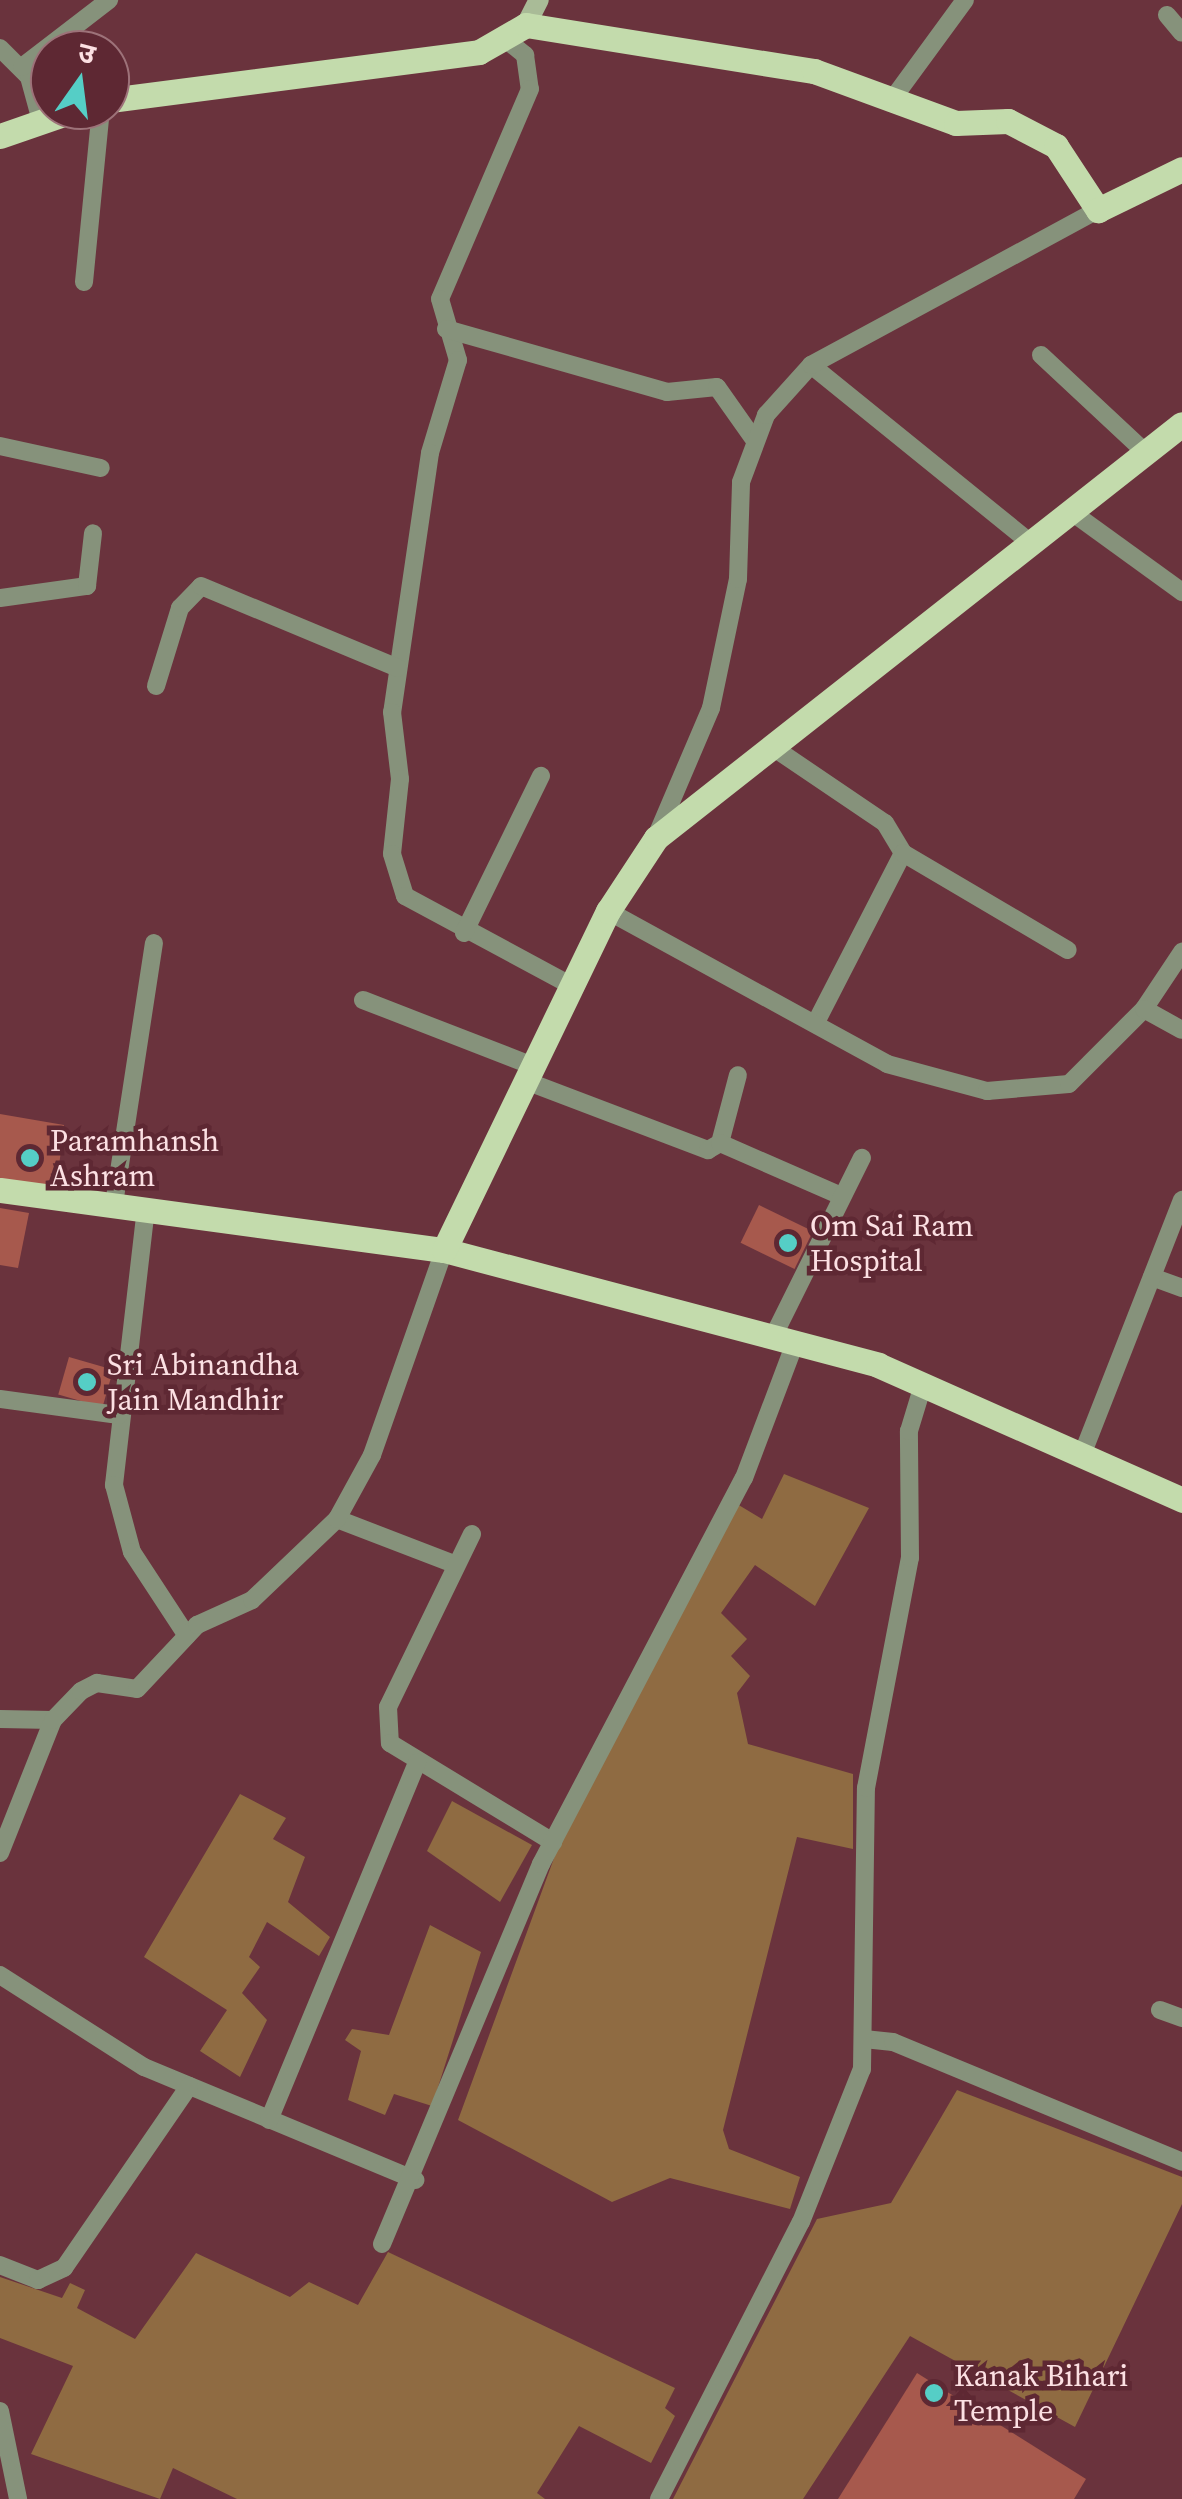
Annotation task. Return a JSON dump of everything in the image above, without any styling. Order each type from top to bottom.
[{"type":"main road","points":[[130,97],[518,34],[757,60],[894,97],[956,123],[1008,121],[1036,132],[1098,210],[1182,169]]},
{"type":"main road","points":[[0,136],[30,125]]},
{"type":"main road","points":[[444,1250],[608,911],[656,838],[777,750],[1182,424]]},
{"type":"main road","points":[[0,1190],[444,1250],[784,1340],[924,1385],[1182,1500]]},
{"type":"street","points":[[22,66],[109,0]]},
{"type":"street","points":[[539,0],[518,34],[530,89],[444,282],[446,330],[458,360],[430,452],[398,668],[392,854],[405,896],[464,934],[572,986]]},
{"type":"street","points":[[894,97],[965,0]]},
{"type":"street","points":[[1167,15],[1182,33]]},
{"type":"street","points":[[0,48],[22,66],[30,89]]},
{"type":"street","points":[[84,282],[99,130]]},
{"type":"street","points":[[656,838],[711,708],[753,438],[811,365],[1098,210]]},
{"type":"street","points":[[446,330],[666,392],[717,387],[753,438]]},
{"type":"street","points":[[1041,355],[1146,453]]},
{"type":"street","points":[[811,365],[1033,545]]},
{"type":"street","points":[[0,446],[101,468]]},
{"type":"street","points":[[1072,513],[1182,592]]},
{"type":"street","points":[[0,598],[87,586],[93,534]]},
{"type":"street","points":[[156,686],[180,608],[201,586],[398,668]]},
{"type":"street","points":[[777,750],[885,823],[903,853],[1068,950]]},
{"type":"street","points":[[464,934],[541,776]]},
{"type":"street","points":[[814,1024],[903,853]]},
{"type":"street","points":[[608,911],[887,1064],[987,1092],[1069,1084],[1144,1009],[1182,952]]},
{"type":"street","points":[[114,1204],[154,943]]},
{"type":"street","points":[[363,1000],[698,1148],[720,1143],[837,1194]]},
{"type":"street","points":[[1144,1009],[1182,1030]]},
{"type":"street","points":[[720,1143],[738,1075]]},
{"type":"street","points":[[382,2244],[415,2180],[553,1842],[744,1478],[784,1340],[837,1194],[862,1158]]},
{"type":"street","points":[[146,1208],[118,1416],[119,1520],[187,1636]]},
{"type":"street","points":[[1082,1455],[1181,1208]]},
{"type":"street","points":[[0,1853],[53,1720],[97,1683],[137,1689],[187,1636],[252,1600],[337,1519],[372,1455],[444,1250]]},
{"type":"street","points":[[1152,1276],[1182,1288]]},
{"type":"street","points":[[659,2499],[801,2222],[862,2068],[866,1788],[910,1558],[908,1431],[924,1385]]},
{"type":"street","points":[[0,1399],[118,1416]]},
{"type":"street","points":[[337,1519],[454,1564]]},
{"type":"street","points":[[472,1534],[454,1564],[388,1707],[390,1743],[553,1842]]},
{"type":"street","points":[[0,1719],[53,1720]]},
{"type":"street","points":[[269,2120],[417,1762]]},
{"type":"street","points":[[0,1974],[189,2086],[415,2180]]},
{"type":"street","points":[[1160,2010],[1182,2018]]},
{"type":"street","points":[[864,2038],[1182,2162]]},
{"type":"street","points":[[0,2265],[54,2278],[189,2086]]},
{"type":"street","points":[[0,2411],[18,2499]]},
{"type":"shaded area","points":[[784,1474],[869,1508],[815,1606],[755,1565],[721,1613],[747,1639],[731,1656],[750,1676],[737,1693],[748,1744],[853,1774],[853,1849],[797,1837],[723,2130],[729,2149],[800,2177],[790,2209],[670,2178],[612,2202],[458,2120],[557,1850],[737,1504],[762,1519]]},
{"type":"shaded area","points":[[240,1794],[286,1818],[273,1839],[305,1857],[288,1902],[330,1937],[319,1956],[267,1922],[249,1957],[260,1967],[242,1993],[267,2020],[240,2077],[200,2051],[227,2010],[144,1957]]},
{"type":"shaded area","points":[[452,1801],[532,1845],[500,1902],[427,1851]]},
{"type":"shaded area","points":[[430,1925],[481,1952],[432,2106],[394,2094],[385,2115],[348,2100],[361,2051],[345,2040],[352,2029],[389,2035]]},
{"type":"shaded area","points":[[957,2090],[1182,2177],[1182,2204],[1075,2427],[910,2336],[803,2499],[673,2499],[817,2219],[891,2203]]},
{"type":"shaded area","points":[[388,2252],[675,2388],[665,2408],[675,2416],[651,2463],[579,2426],[537,2493],[545,2499],[237,2499],[173,2468],[160,2499],[31,2454],[73,2366],[0,2338],[0,2277],[62,2298],[70,2283],[85,2290],[77,2308],[135,2339],[196,2253],[290,2297],[309,2282],[358,2305]]},
{"type":"building","name":"Paramhansh Ashram","points":[[0,1114],[64,1125],[56,1191],[0,1180]]},
{"type":"building","points":[[759,1205],[813,1231],[795,1269],[741,1243]]},
{"type":"building","points":[[0,1208],[29,1213],[18,1268],[0,1265]]},
{"type":"building","name":"Sri Abinandha Jain Mandhir","points":[[69,1357],[113,1370],[102,1407],[58,1394]]},
{"type":"building","points":[[917,2373],[1086,2479],[1074,2499],[838,2499]]},
{"type":"place","name":"Paramhansh Ashram","points":[[30,1158]]},
{"type":"place","name":"Om Sai Ram Hospital","points":[[788,1243]]},
{"type":"place","name":"Sri Abinandha Jain Mandhir","points":[[87,1382]]},
{"type":"place","name":"Kanak Bihari Temple","points":[[934,2393]]}]
